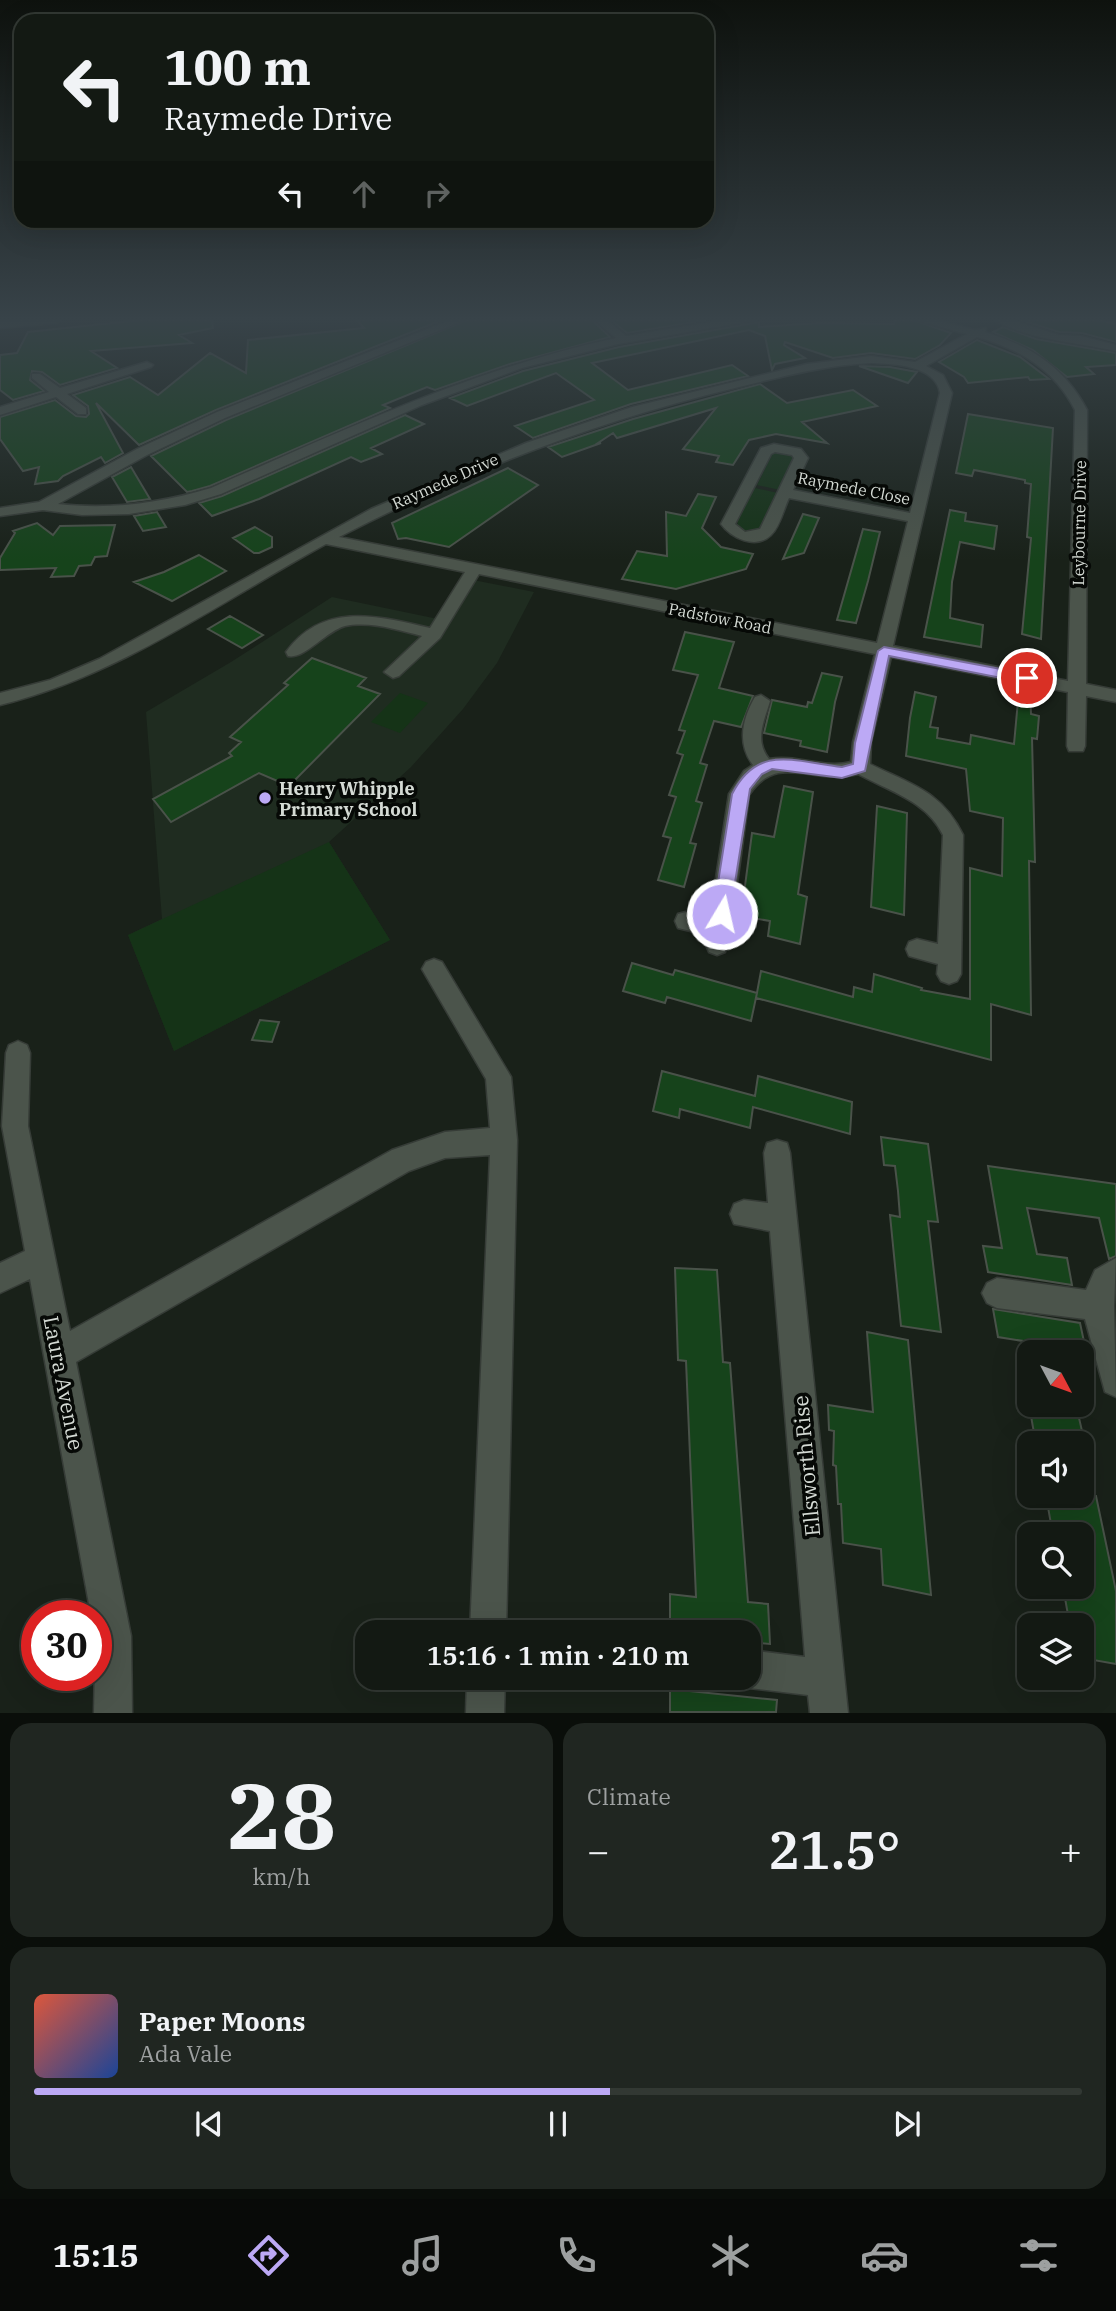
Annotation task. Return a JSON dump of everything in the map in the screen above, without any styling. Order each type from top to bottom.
[{"type":"street","points":[[0,411],[35,400]]},
{"type":"street","points":[[67,400],[82,411]]},
{"type":"street","points":[[43,506],[142,452],[259,400]]},
{"type":"street","points":[[0,512],[43,506],[82,511],[129,510],[180,502],[216,491],[428,400]]},
{"type":"street","name":"Raymede Drive","points":[[0,699],[46,687],[117,659],[200,608],[325,539],[453,476],[555,435],[671,400]]},
{"type":"street","name":"Raymede Drive","points":[[860,767],[862,743],[944,400]]},
{"type":"street","name":"Leybourne Drive","points":[[1076,746],[1081,410],[1078,400]]},
{"type":"street","name":"Raymede Close","points":[[774,447],[796,452],[801,458],[785,493],[766,532],[758,537],[745,537],[733,532],[728,524],[766,451],[774,447]]},
{"type":"street","name":"Raymede Close","points":[[785,493],[916,518]]},
{"type":"street","name":"Padstow Road","points":[[325,539],[1116,696]]},
{"type":"street","points":[[393,672],[434,634],[474,570]]},
{"type":"street","points":[[294,652],[325,627],[347,621],[373,621],[434,634]]},
{"type":"street","points":[[761,701],[749,743],[752,753],[764,766]]},
{"type":"street","points":[[686,921],[718,937],[739,794],[750,776],[764,766],[780,764],[842,772],[860,767],[929,802],[949,823],[953,835],[949,965],[917,949]]},
{"type":"street","points":[[434,969],[498,1077],[504,1140],[488,1620]]},
{"type":"street","name":"Laura Avenue","points":[[18,1053],[15,1126],[113,1636],[113,1713]]},
{"type":"street","points":[[58,1355],[402,1160],[445,1145],[504,1140]]},
{"type":"street","name":"Ellsworth Rise","points":[[777,1153],[827,1695]]},
{"type":"street","points":[[744,1214],[783,1219]]},
{"type":"street","points":[[0,1278],[39,1259]]},
{"type":"street","points":[[1116,1273],[1106,1278],[1098,1291],[1097,1306],[1116,1381]]},
{"type":"street","points":[[997,1293],[1097,1306]]},
{"type":"street","points":[[761,1673],[827,1695]]},
{"type":"street","points":[[485,1713],[486,1690]]},
{"type":"shaded area","name":"Henry Whipple Primary School","points":[[463,578],[534,592],[497,663],[463,709],[411,767],[329,842],[390,940],[174,1051],[128,935],[162,919],[146,712],[231,662],[332,597],[438,619]]},
{"type":"green space","points":[[774,451],[794,454],[795,458],[780,490],[757,485]]},
{"type":"green space","points":[[755,488],[778,493],[761,529],[745,531],[738,526],[737,519]]},
{"type":"green space","points":[[400,693],[428,703],[400,733],[371,722]]},
{"type":"green space","points":[[329,842],[390,940],[174,1051],[128,935]]},
{"type":"building","points":[[55,400],[76,416],[86,417],[89,414],[88,406],[80,400],[241,400],[139,445],[96,403],[123,453],[105,463],[101,457],[58,481],[35,484],[39,467],[23,471],[0,439],[0,417]]},
{"type":"building","points":[[274,400],[395,400],[383,405],[390,408],[210,486],[192,491],[187,492],[151,456]]},
{"type":"building","points":[[454,400],[483,400],[467,406]]},
{"type":"building","points":[[594,400],[648,400],[533,438],[515,426]]},
{"type":"building","points":[[702,400],[783,400],[787,403],[803,400],[868,400],[877,406],[802,422],[827,443],[776,434],[749,440],[733,465],[716,462],[719,456],[683,449],[716,408],[617,438],[613,433],[598,443],[601,443],[562,457],[548,447]]},
{"type":"building","points":[[968,414],[1053,428],[1041,639],[1022,634],[1031,538],[1027,537],[1031,484],[1025,483],[1025,480],[974,470],[972,476],[956,473]]},
{"type":"building","points":[[405,415],[424,424],[371,448],[382,454],[361,462],[351,457],[259,499],[212,516],[199,503],[222,496]]},
{"type":"building","points":[[131,467],[150,499],[127,502],[112,477]]},
{"type":"building","points":[[508,468],[538,485],[449,547],[406,538],[398,539],[392,523]]},
{"type":"building","points":[[698,494],[716,497],[702,528],[721,547],[753,554],[746,569],[676,589],[622,579],[637,551],[667,556],[666,512],[686,516]]},
{"type":"building","points":[[950,510],[966,513],[965,521],[997,526],[994,549],[960,542],[952,582],[950,618],[983,625],[981,647],[924,637]]},
{"type":"building","points":[[157,512],[166,527],[143,531],[134,516]]},
{"type":"building","points":[[803,514],[819,518],[804,553],[783,559]]},
{"type":"building","points":[[37,523],[53,535],[60,526],[115,525],[107,556],[95,557],[91,565],[79,566],[74,576],[51,577],[56,568],[0,570],[0,558],[15,533],[13,531]]},
{"type":"building","points":[[255,527],[272,537],[272,547],[259,553],[254,553],[233,538]]},
{"type":"building","points":[[863,529],[880,532],[856,623],[837,620]]},
{"type":"building","points":[[199,555],[226,571],[172,601],[134,582],[164,572]]},
{"type":"building","points":[[230,616],[263,635],[242,648],[208,629]]},
{"type":"building","points":[[685,632],[734,642],[719,688],[753,696],[741,727],[714,721],[700,763],[707,765],[696,801],[702,803],[690,843],[696,844],[684,887],[658,880],[671,838],[663,836],[676,797],[669,795],[683,755],[677,753],[685,731],[679,730],[698,675],[673,670]]},
{"type":"building","points":[[312,658],[366,678],[358,686],[380,694],[289,786],[259,773],[171,822],[153,799],[232,756],[229,753],[241,742],[230,737],[288,685],[284,683]]},
{"type":"building","points":[[822,673],[842,677],[827,752],[800,746],[801,741],[764,733],[772,700],[807,707],[808,702],[812,703]]},
{"type":"building","points":[[1019,690],[1030,691],[1031,714],[1039,716],[1037,739],[1032,738],[1035,862],[1029,861],[1031,1015],[991,1004],[991,1060],[756,998],[761,971],[853,997],[854,987],[872,992],[874,974],[922,988],[921,990],[970,999],[970,868],[1002,876],[1003,818],[970,811],[966,769],[906,756],[910,718],[915,692],[936,697],[930,727],[938,728],[937,738],[970,744],[971,735],[1014,744]]},
{"type":"building","points":[[784,786],[813,792],[798,894],[807,897],[800,944],[768,936],[770,921],[741,916],[752,833],[774,837]]},
{"type":"building","points":[[877,806],[907,813],[904,915],[871,907]]},
{"type":"building","points":[[632,963],[673,975],[675,970],[757,993],[751,1021],[667,997],[665,1003],[623,991]]},
{"type":"building","points":[[260,1020],[279,1022],[272,1042],[252,1040]]},
{"type":"building","points":[[662,1071],[755,1096],[758,1076],[852,1102],[850,1134],[753,1107],[750,1128],[680,1109],[679,1118],[653,1111]]},
{"type":"building","points":[[881,1137],[928,1144],[938,1222],[928,1221],[941,1332],[901,1326],[890,1215],[900,1217],[898,1191],[895,1166],[884,1165]]},
{"type":"building","points":[[988,1166],[1116,1184],[1116,1256],[1109,1259],[1099,1218],[1027,1208],[1037,1254],[1067,1258],[1072,1285],[988,1272],[983,1246],[1002,1248]]},
{"type":"building","points":[[675,1268],[717,1270],[723,1362],[730,1363],[748,1602],[768,1604],[770,1644],[761,1643],[761,1620],[670,1620],[670,1594],[696,1597],[686,1361],[678,1360]]},
{"type":"building","points":[[993,1309],[1080,1323],[1084,1340],[1017,1340],[998,1337]]},
{"type":"building","points":[[867,1332],[908,1340],[931,1595],[883,1585],[881,1549],[843,1543],[841,1504],[838,1504],[836,1466],[833,1465],[834,1431],[829,1430],[828,1405],[873,1412]]},
{"type":"building","points":[[1031,1418],[1079,1418],[1082,1431],[1034,1431]]},
{"type":"building","points":[[1096,1496],[1116,1591],[1116,1664],[1094,1660],[1094,1613],[1068,1613],[1065,1599],[1094,1599],[1094,1522],[1051,1522],[1048,1508],[1094,1508]]},
{"type":"building","points":[[670,1690],[777,1700],[776,1712],[670,1712]]},
{"type":"place","name":"Henry Whipple Primary School","points":[[265,798]]},
{"type":"route","points":[[722,914],[739,794],[750,776],[756,770],[771,764],[832,772],[860,767],[862,743],[884,651],[1027,678]]}]
